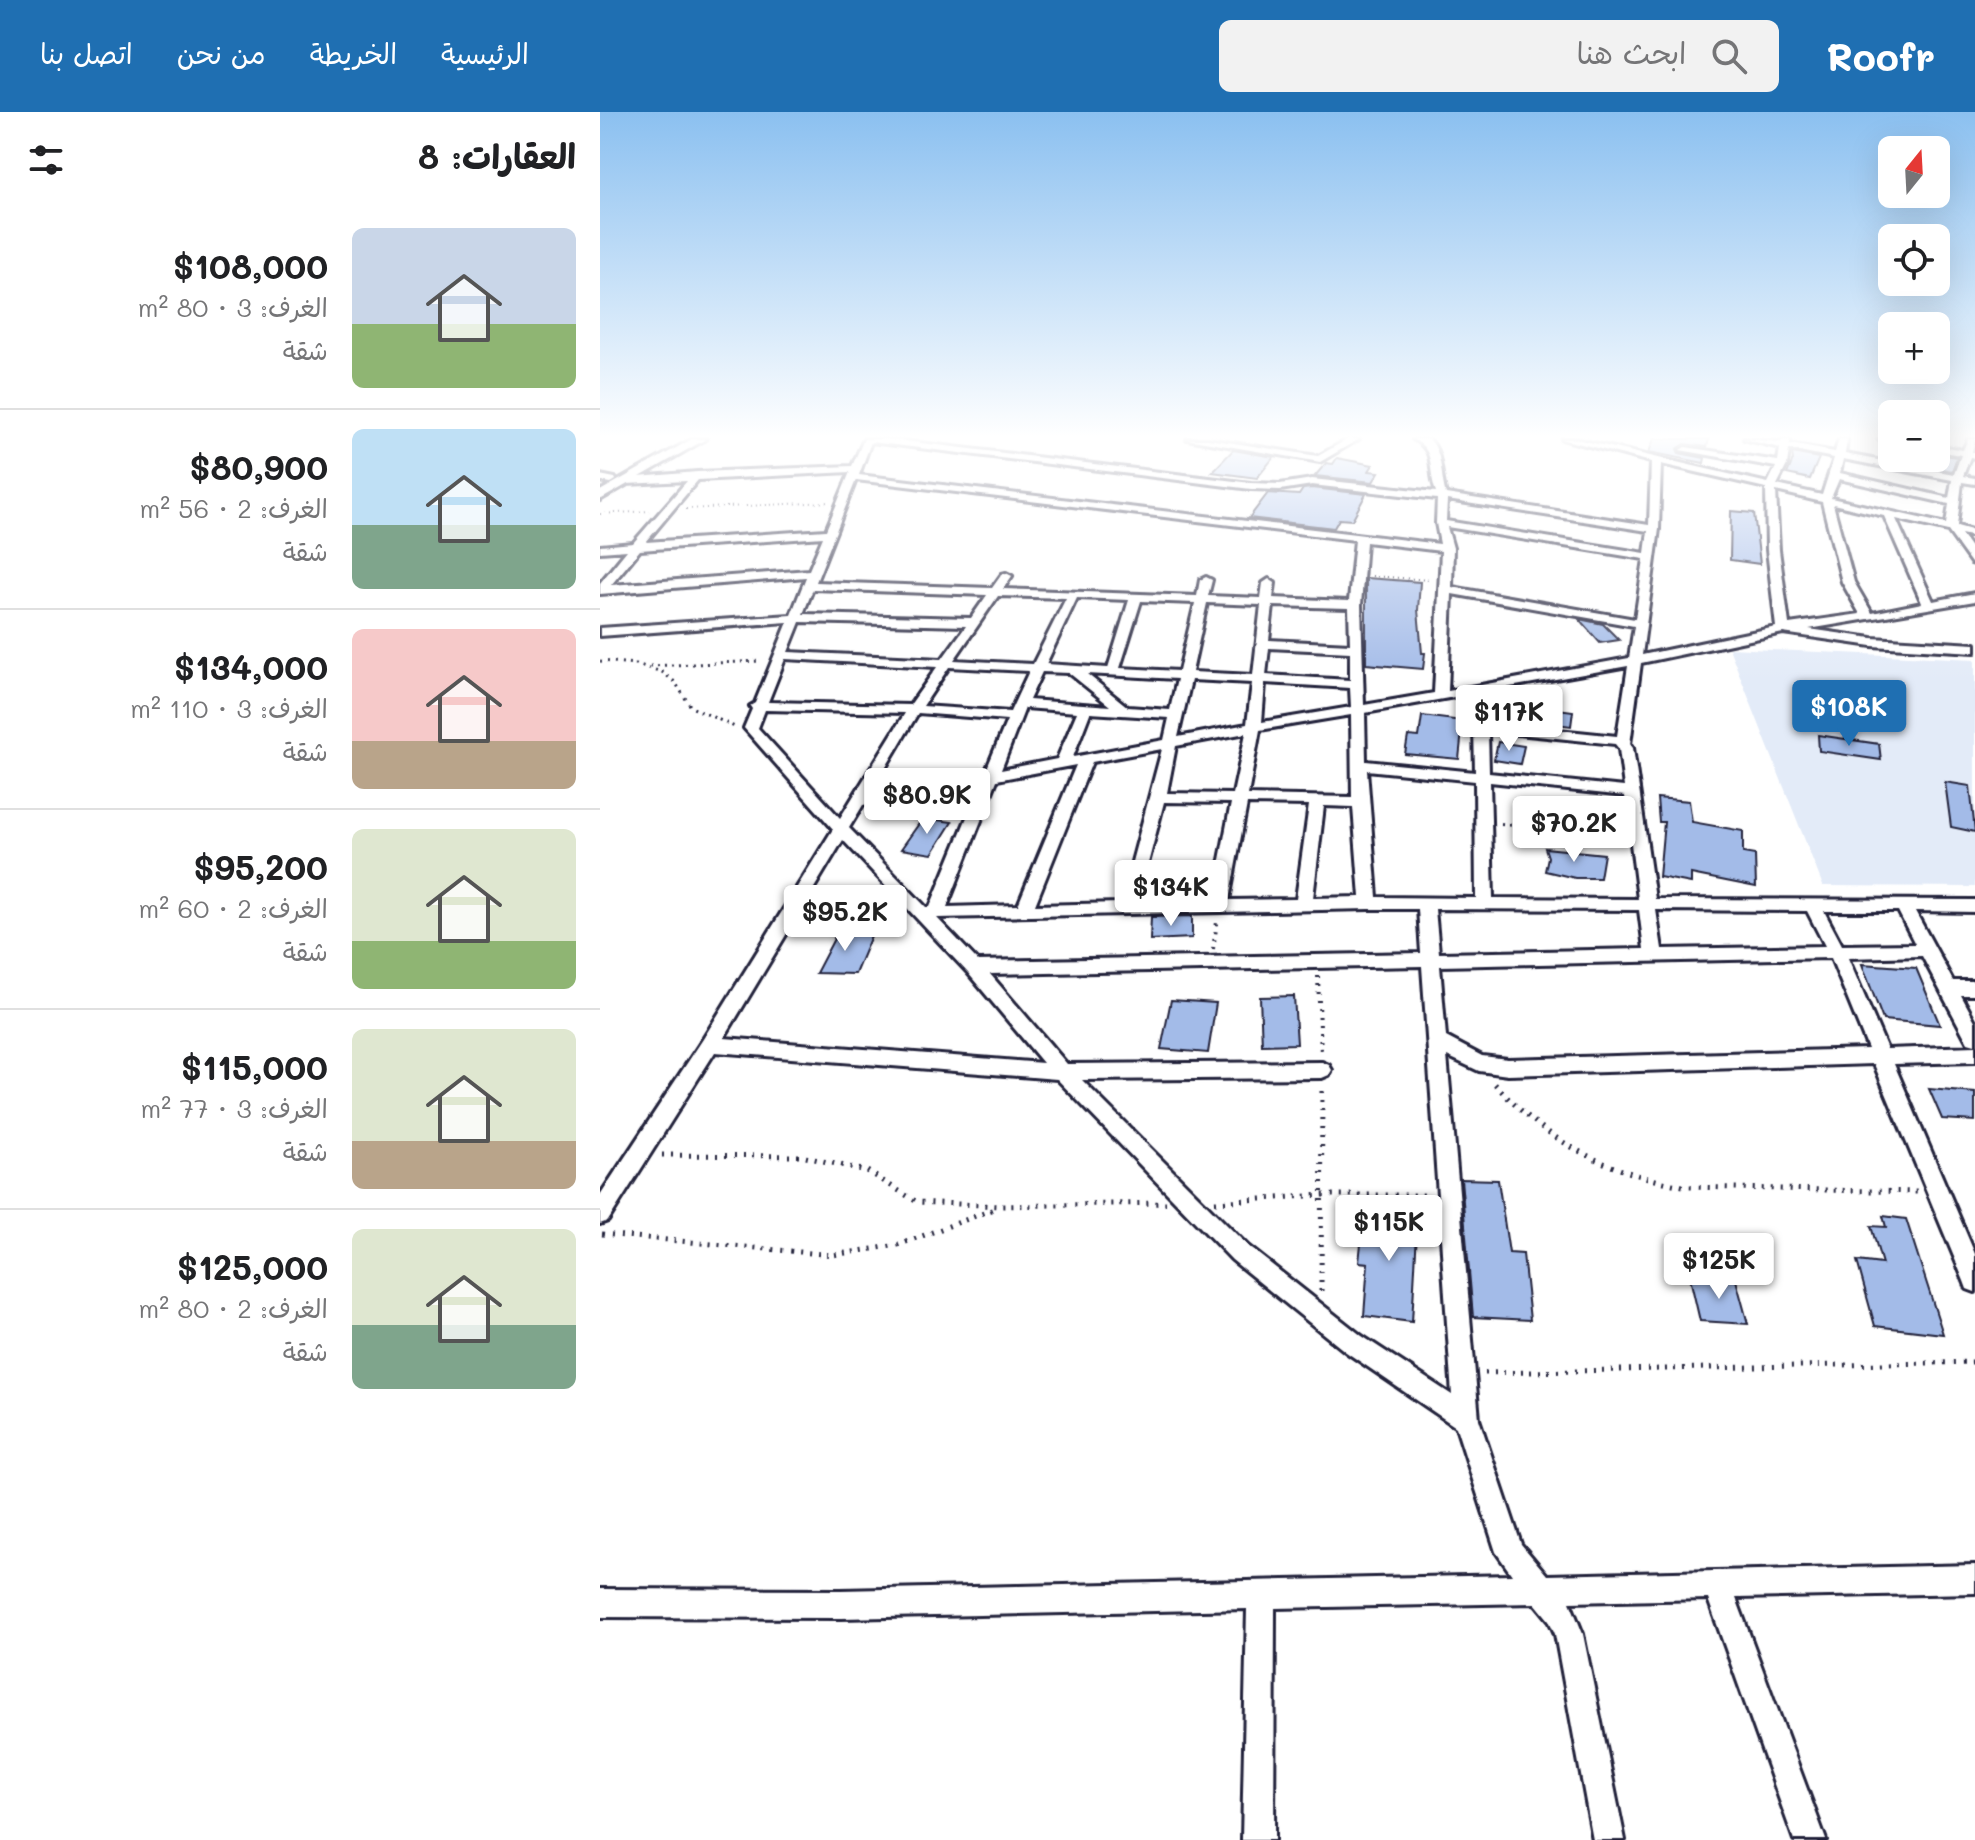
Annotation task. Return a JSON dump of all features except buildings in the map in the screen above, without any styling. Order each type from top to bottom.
[{"type":"street","points":[[600,590],[659,520]]},
{"type":"street","points":[[834,520],[780,658],[757,706],[751,728],[755,734],[842,829],[929,912],[1062,1072],[1240,1253],[1354,1344],[1466,1419]]},
{"type":"street","points":[[1218,520],[1447,548]]},
{"type":"street","points":[[1441,520],[1447,548],[1447,585],[1441,697]]},
{"type":"street","points":[[1480,528],[1483,520]]},
{"type":"street","points":[[1593,520],[1654,529]]},
{"type":"street","points":[[1654,520],[1623,743],[1654,955]]},
{"type":"street","points":[[1772,520],[1783,629]]},
{"type":"street","points":[[1832,520],[1848,582],[1868,617]]},
{"type":"street","points":[[1891,520],[1928,603]]},
{"type":"street","points":[[1916,520],[1975,534]]},
{"type":"street","points":[[1952,520],[1951,528],[1975,561]]},
{"type":"street","points":[[1441,523],[1650,557]]},
{"type":"street","points":[[600,549],[828,533]]},
{"type":"street","points":[[1361,538],[1355,648],[1360,802],[1369,903]]},
{"type":"street","points":[[600,1214],[710,1044],[914,709],[1006,576]]},
{"type":"street","points":[[600,590],[810,579],[995,593],[1355,605]]},
{"type":"street","points":[[1128,908],[1158,797],[1199,599],[1206,580]]},
{"type":"street","points":[[1219,906],[1254,727],[1269,583]]},
{"type":"street","points":[[1447,585],[1642,624]]},
{"type":"street","points":[[929,912],[1036,667],[1073,595]]},
{"type":"street","points":[[859,801],[1254,727],[1357,712],[1633,662],[1783,629],[1975,597]]},
{"type":"street","points":[[1113,671],[1136,598]]},
{"type":"street","points":[[600,632],[795,618],[973,622]]},
{"type":"street","points":[[1783,629],[1872,642],[1975,648]]},
{"type":"street","points":[[1263,644],[1355,648]]},
{"type":"street","points":[[780,658],[946,662],[1356,684]]},
{"type":"street","points":[[1072,669],[1126,712]]},
{"type":"street","points":[[757,706],[1085,709],[1175,714]]},
{"type":"street","points":[[1063,763],[1085,709]]},
{"type":"street","points":[[1485,904],[1481,726],[1610,738],[1623,743]]},
{"type":"street","points":[[1024,910],[1086,758]]},
{"type":"street","points":[[1359,765],[1632,792]]},
{"type":"street","points":[[1158,797],[1360,802]]},
{"type":"street","points":[[1304,904],[1317,801]]},
{"type":"street","points":[[929,912],[1369,903],[1975,906]]},
{"type":"street","points":[[1426,903],[1466,1419],[1510,1552],[1559,1610],[1569,1634],[1609,1840]]},
{"type":"street","points":[[1813,907],[1837,952],[1975,1281]]},
{"type":"street","points":[[1904,907],[1975,1037]]},
{"type":"street","points":[[974,968],[1927,950]]},
{"type":"street","points":[[1948,988],[1975,988]]},
{"type":"street","points":[[1438,1042],[1479,1063],[1528,1067],[1880,1054],[1975,1054]]},
{"type":"street","points":[[710,1044],[1062,1072],[1322,1070]]},
{"type":"street","points":[[600,1603],[841,1604],[1975,1579]]},
{"type":"street","points":[[1718,1587],[1810,1840]]},
{"type":"street","points":[[1258,1840],[1261,1596]]},
{"type":"path","points":[[1357,576],[1447,585]]},
{"type":"path","points":[[600,661],[643,666],[780,658]]},
{"type":"path","points":[[643,666],[668,674],[679,685],[684,701],[697,711],[755,734]]},
{"type":"path","points":[[1483,823],[1638,835]]},
{"type":"path","points":[[1212,963],[1219,906]]},
{"type":"path","points":[[1318,961],[1323,1195],[1320,1316]]},
{"type":"path","points":[[1479,1063],[1506,1098],[1537,1127],[1576,1154],[1616,1172],[1651,1182],[1688,1187],[1938,1192]]},
{"type":"path","points":[[640,1155],[801,1156],[867,1171],[917,1202],[1001,1206],[1191,1203],[1323,1195],[1448,1195]]},
{"type":"path","points":[[600,1234],[833,1255],[898,1245],[1001,1206]]},
{"type":"path","points":[[1462,1373],[1975,1362]]},
{"type":"shaded area","points":[[1729,648],[1975,659],[1975,887],[1823,886]]}]
